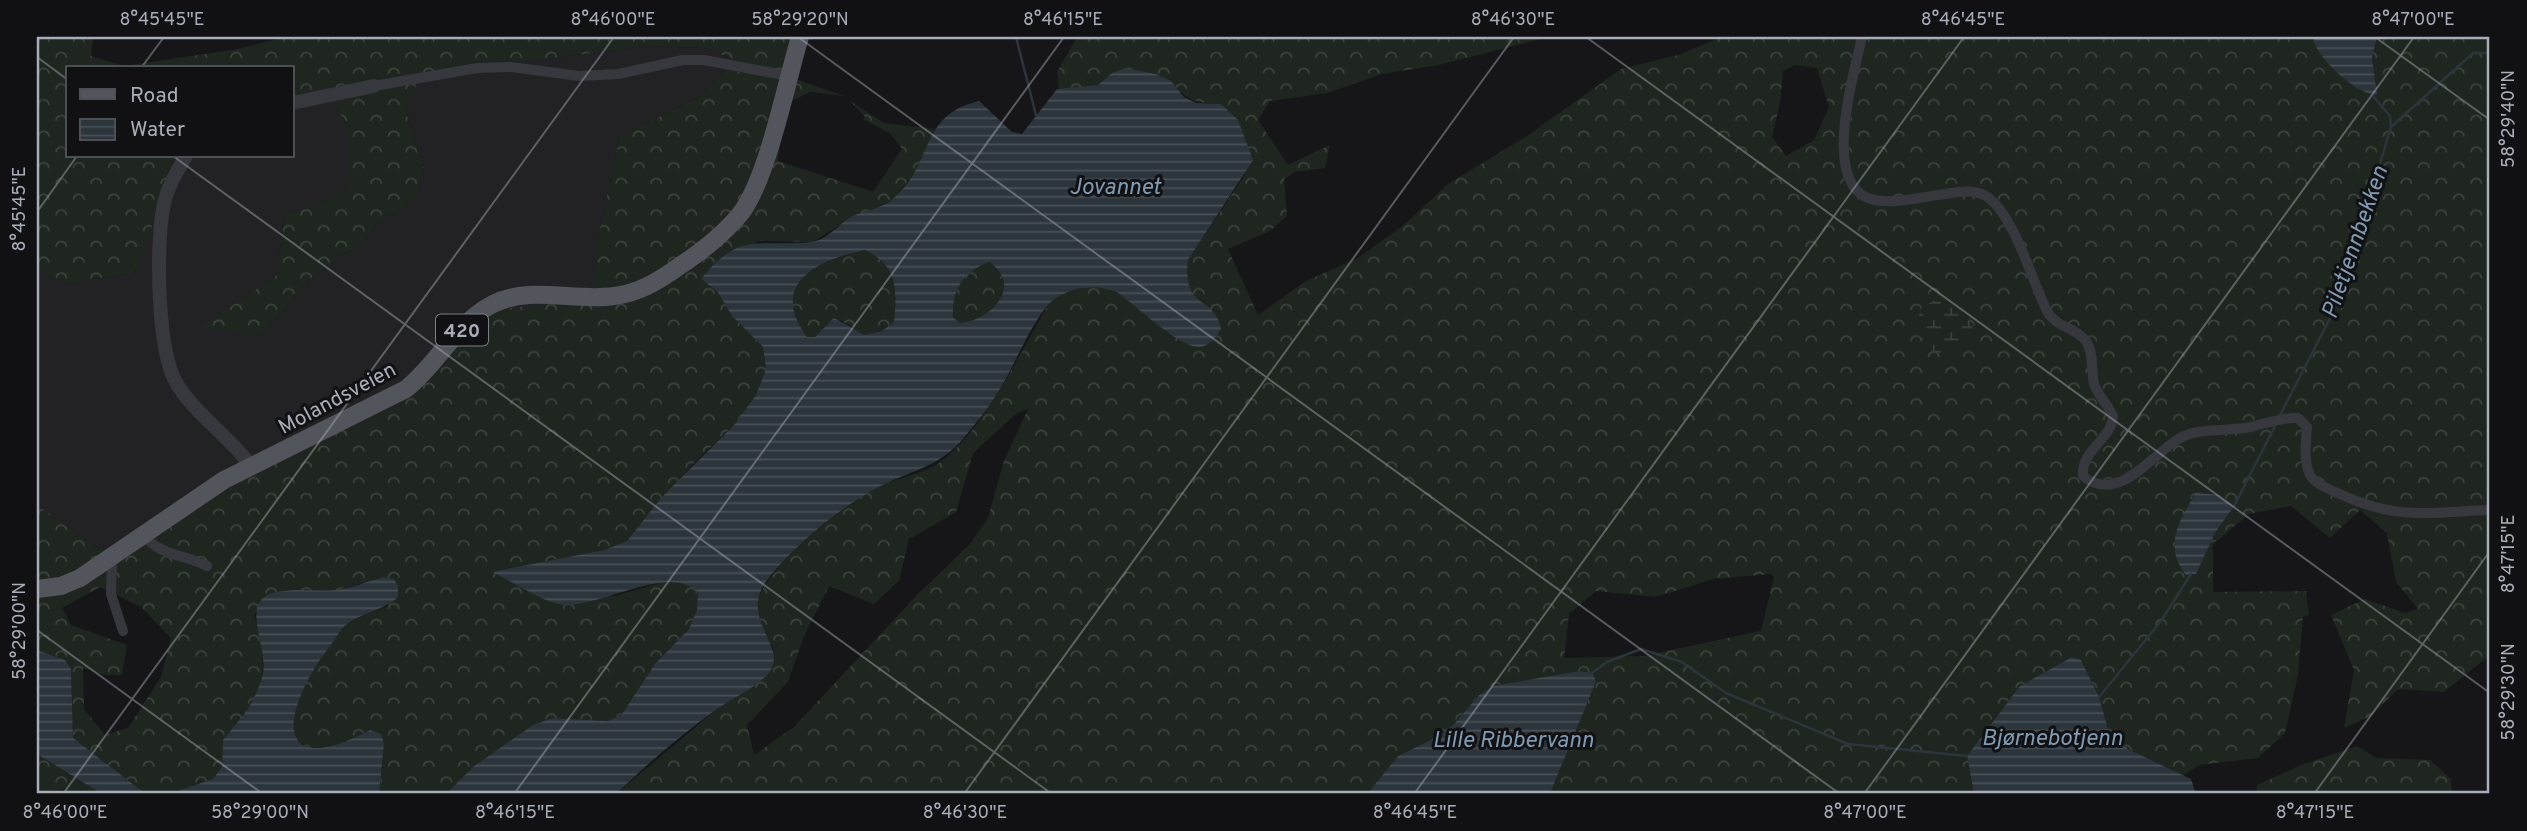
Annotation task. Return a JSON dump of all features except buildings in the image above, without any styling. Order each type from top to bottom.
[{"type":"main road","name":"Molandsveien","points":[[37,589],[61,586],[80,578],[209,490],[406,389],[430,368],[471,320],[494,304],[522,296],[624,295],[651,285],[688,260],[730,225],[750,198],[800,37]]},
{"type":"street","points":[[1862,37],[1844,147],[1843,166],[1849,184],[1857,193],[1875,200],[1906,200],[1963,191],[1990,198],[2002,214],[2020,249],[2047,312],[2059,325],[2085,340],[2090,349],[2095,386],[2113,416],[2110,428],[2083,466],[2083,476],[2092,483],[2107,486],[2130,477],[2181,438],[2203,431],[2247,428],[2284,417],[2298,418],[2307,427],[2309,472],[2314,480],[2367,506],[2401,514],[2490,510]]},
{"type":"street","points":[[294,103],[477,68],[511,68],[579,76],[618,74],[662,63],[693,60],[789,76]]},
{"type":"street","points":[[185,158],[172,179],[163,210],[160,307],[165,356],[178,387],[252,467]]},
{"type":"street","points":[[144,535],[156,550],[188,556],[207,566]]},
{"type":"street","points":[[112,558],[111,594],[123,631]]},
{"type":"shaded area","points":[[646,46],[705,48],[735,60],[699,97],[620,136],[595,251],[594,293],[417,381],[115,552],[96,547],[37,505],[37,270],[71,284],[138,271],[155,217],[186,158],[294,158],[294,110],[331,101],[348,126],[348,185],[330,200],[284,215],[277,275],[202,327],[271,324],[308,281],[340,255],[361,247],[377,223],[414,201],[424,169],[406,111],[416,85],[471,62],[531,61]]},
{"type":"green space","points":[[37,37],[93,37],[91,56],[124,66],[66,66],[66,158],[186,158],[155,217],[138,271],[71,284],[37,270]]},
{"type":"green space","points":[[286,37],[796,37],[790,77],[844,96],[810,92],[785,104],[778,161],[873,192],[902,149],[890,133],[863,119],[865,117],[850,101],[884,123],[935,129],[918,168],[894,199],[851,218],[813,242],[758,241],[701,279],[717,291],[732,316],[763,347],[766,369],[756,395],[735,424],[693,464],[627,541],[604,550],[493,572],[520,585],[615,596],[671,580],[688,582],[698,591],[698,610],[689,629],[655,664],[622,714],[608,721],[553,718],[473,767],[446,794],[379,794],[384,744],[370,730],[338,744],[315,748],[301,743],[294,731],[294,715],[300,694],[312,672],[339,633],[362,616],[388,606],[383,577],[337,590],[274,592],[254,615],[263,664],[260,688],[249,711],[223,740],[222,767],[213,779],[169,794],[146,794],[73,738],[71,669],[65,660],[37,650],[37,505],[96,547],[115,552],[165,521],[376,407],[456,339],[501,309],[559,303],[593,293],[595,251],[620,136],[699,97],[735,60],[705,48],[646,46],[531,61],[471,62],[416,85],[406,112],[424,169],[414,201],[377,223],[361,247],[340,255],[308,281],[271,324],[255,337],[201,327],[277,275],[284,215],[329,200],[348,185],[348,126],[331,101],[294,110],[294,66],[124,66],[238,49]],"holes":[[[100,587],[141,607],[171,638],[161,677],[128,728],[105,735],[84,709],[83,668],[104,675],[122,675],[127,645],[71,625],[62,608]]]},
{"type":"green space","points":[[1077,37],[1548,37],[1439,65],[1382,74],[1327,93],[1270,101],[1258,120],[1288,165],[1330,145],[1325,168],[1295,172],[1284,179],[1287,216],[1270,231],[1228,249],[1258,315],[1306,281],[1358,258],[1404,225],[1448,184],[1527,136],[1621,69],[1678,55],[1722,37],[2313,37],[2313,41],[2375,83],[2372,58],[2377,37],[2490,37],[2490,655],[2444,692],[2398,689],[2371,716],[2344,728],[2354,670],[2331,615],[2365,599],[2405,613],[2418,609],[2396,582],[2387,533],[2360,510],[2330,538],[2291,506],[2249,514],[2213,544],[2213,592],[2306,591],[2309,615],[2303,617],[2298,674],[2285,733],[2258,758],[2199,765],[2183,775],[2128,749],[2108,729],[2099,697],[2081,660],[2072,657],[2020,686],[1967,756],[1974,794],[1550,794],[1563,763],[1579,671],[1492,686],[1479,695],[1455,723],[1437,737],[1398,756],[1367,794],[616,794],[716,710],[765,677],[774,650],[756,612],[759,596],[770,578],[805,540],[846,507],[880,486],[932,467],[956,449],[987,410],[1050,302],[1065,292],[1086,287],[1107,288],[1210,309],[1197,299],[1190,289],[1187,277],[1188,260],[1244,176],[1221,104],[1193,100],[1171,81],[1112,73],[1098,85],[1059,89],[1057,72]],"holes":[[[1795,65],[1817,68],[1829,107],[1814,140],[1786,156],[1772,137],[1780,103],[1783,71]],[[1028,409],[1004,461],[988,518],[970,544],[916,596],[794,727],[754,755],[747,725],[788,682],[804,636],[829,586],[874,604],[899,581],[909,539],[956,512],[973,453],[1017,413]],[[2234,506],[2215,533],[2196,574],[2187,575],[2180,566]],[[1771,574],[1774,577],[1761,631],[1643,656],[1564,658],[1569,614],[1596,591],[1656,597],[1713,579]]]},
{"type":"green space","points":[[865,250],[884,263],[893,280],[894,322],[882,331],[865,335],[840,320],[814,337],[807,338],[796,319],[793,303],[796,289],[803,278],[830,261]]},
{"type":"green space","points":[[989,262],[1004,282],[999,301],[982,317],[959,324],[953,317],[957,290],[972,271]]},
{"type":"green space","points":[[1939,298],[1962,307],[1973,327],[1954,354],[1949,356],[1928,349],[1916,328],[1921,308]]},
{"type":"green space","points":[[2357,746],[2376,758],[2430,760],[2451,779],[2452,794],[2256,794],[2257,785],[2301,765]]},
{"type":"green space","points":[[37,754],[102,794],[70,794],[63,789],[37,794]]},
{"type":"water","points":[[2313,37],[2377,37],[2372,58],[2377,95],[2359,89],[2338,74],[2321,54]]},
{"type":"water","name":"Jovannet","points":[[1125,68],[1156,74],[1171,81],[1184,97],[1196,103],[1221,104],[1238,120],[1253,160],[1188,260],[1187,276],[1190,288],[1218,318],[1221,329],[1213,340],[1200,347],[1181,341],[1117,292],[1109,289],[1075,289],[1059,296],[1038,319],[990,404],[953,449],[933,463],[889,482],[848,505],[807,538],[771,575],[761,591],[758,606],[760,619],[774,654],[773,665],[761,681],[691,729],[616,794],[446,794],[473,767],[533,725],[553,718],[608,721],[622,714],[655,664],[689,629],[697,610],[698,592],[686,585],[670,582],[653,584],[580,604],[565,605],[539,597],[492,572],[604,550],[627,541],[662,497],[735,424],[756,395],[766,369],[763,347],[732,316],[717,291],[701,279],[715,263],[739,247],[751,244],[817,241],[851,217],[891,201],[917,169],[937,128],[946,117],[960,108],[979,101],[1012,132],[1022,134],[1057,89],[1098,85],[1112,73]],"holes":[[[865,250],[884,263],[893,280],[894,322],[882,331],[865,335],[834,318],[815,337],[807,337],[796,318],[793,302],[803,277],[830,260]],[[989,262],[999,271],[1004,281],[999,301],[982,316],[959,323],[953,317],[957,290],[972,271]]]},
{"type":"water","points":[[2196,493],[2219,495],[2234,506],[2215,533],[2196,574],[2186,575],[2175,554],[2176,533]]},
{"type":"water","points":[[383,577],[394,579],[398,586],[398,597],[386,606],[352,621],[342,630],[314,669],[302,692],[295,713],[294,730],[300,743],[314,748],[337,744],[370,730],[381,734],[384,744],[379,794],[169,794],[213,779],[222,767],[223,740],[251,704],[262,677],[264,666],[256,615],[258,605],[264,597],[284,591],[342,589]]},
{"type":"water","points":[[37,650],[65,660],[71,669],[73,738],[146,794],[102,794],[37,754]]},
{"type":"water","name":"Bjørnebotjenn","points":[[2072,657],[2081,660],[2099,697],[2108,729],[2128,749],[2191,779],[2196,794],[1974,794],[1967,756],[2020,686]]},
{"type":"water","name":"Lille Ribbervann","points":[[1579,671],[1592,673],[1596,681],[1550,794],[1367,794],[1398,756],[1437,737],[1455,723],[1479,695],[1493,686]]},
{"type":"waterway","points":[[1016,37],[1036,115]]},
{"type":"waterway","name":"Piletjennbekken","points":[[2280,415],[2338,303],[2391,127],[2473,53],[2490,53]]},
{"type":"waterway","points":[[2373,96],[2390,116],[2391,127]]},
{"type":"waterway","name":"Piletjennbekken","points":[[2234,506],[2276,424]]},
{"type":"waterway","points":[[2099,697],[2161,621],[2191,574]]},
{"type":"waterway","points":[[1592,673],[1607,662],[1641,649],[1682,662],[1726,693],[1848,744],[1967,756]]}]
